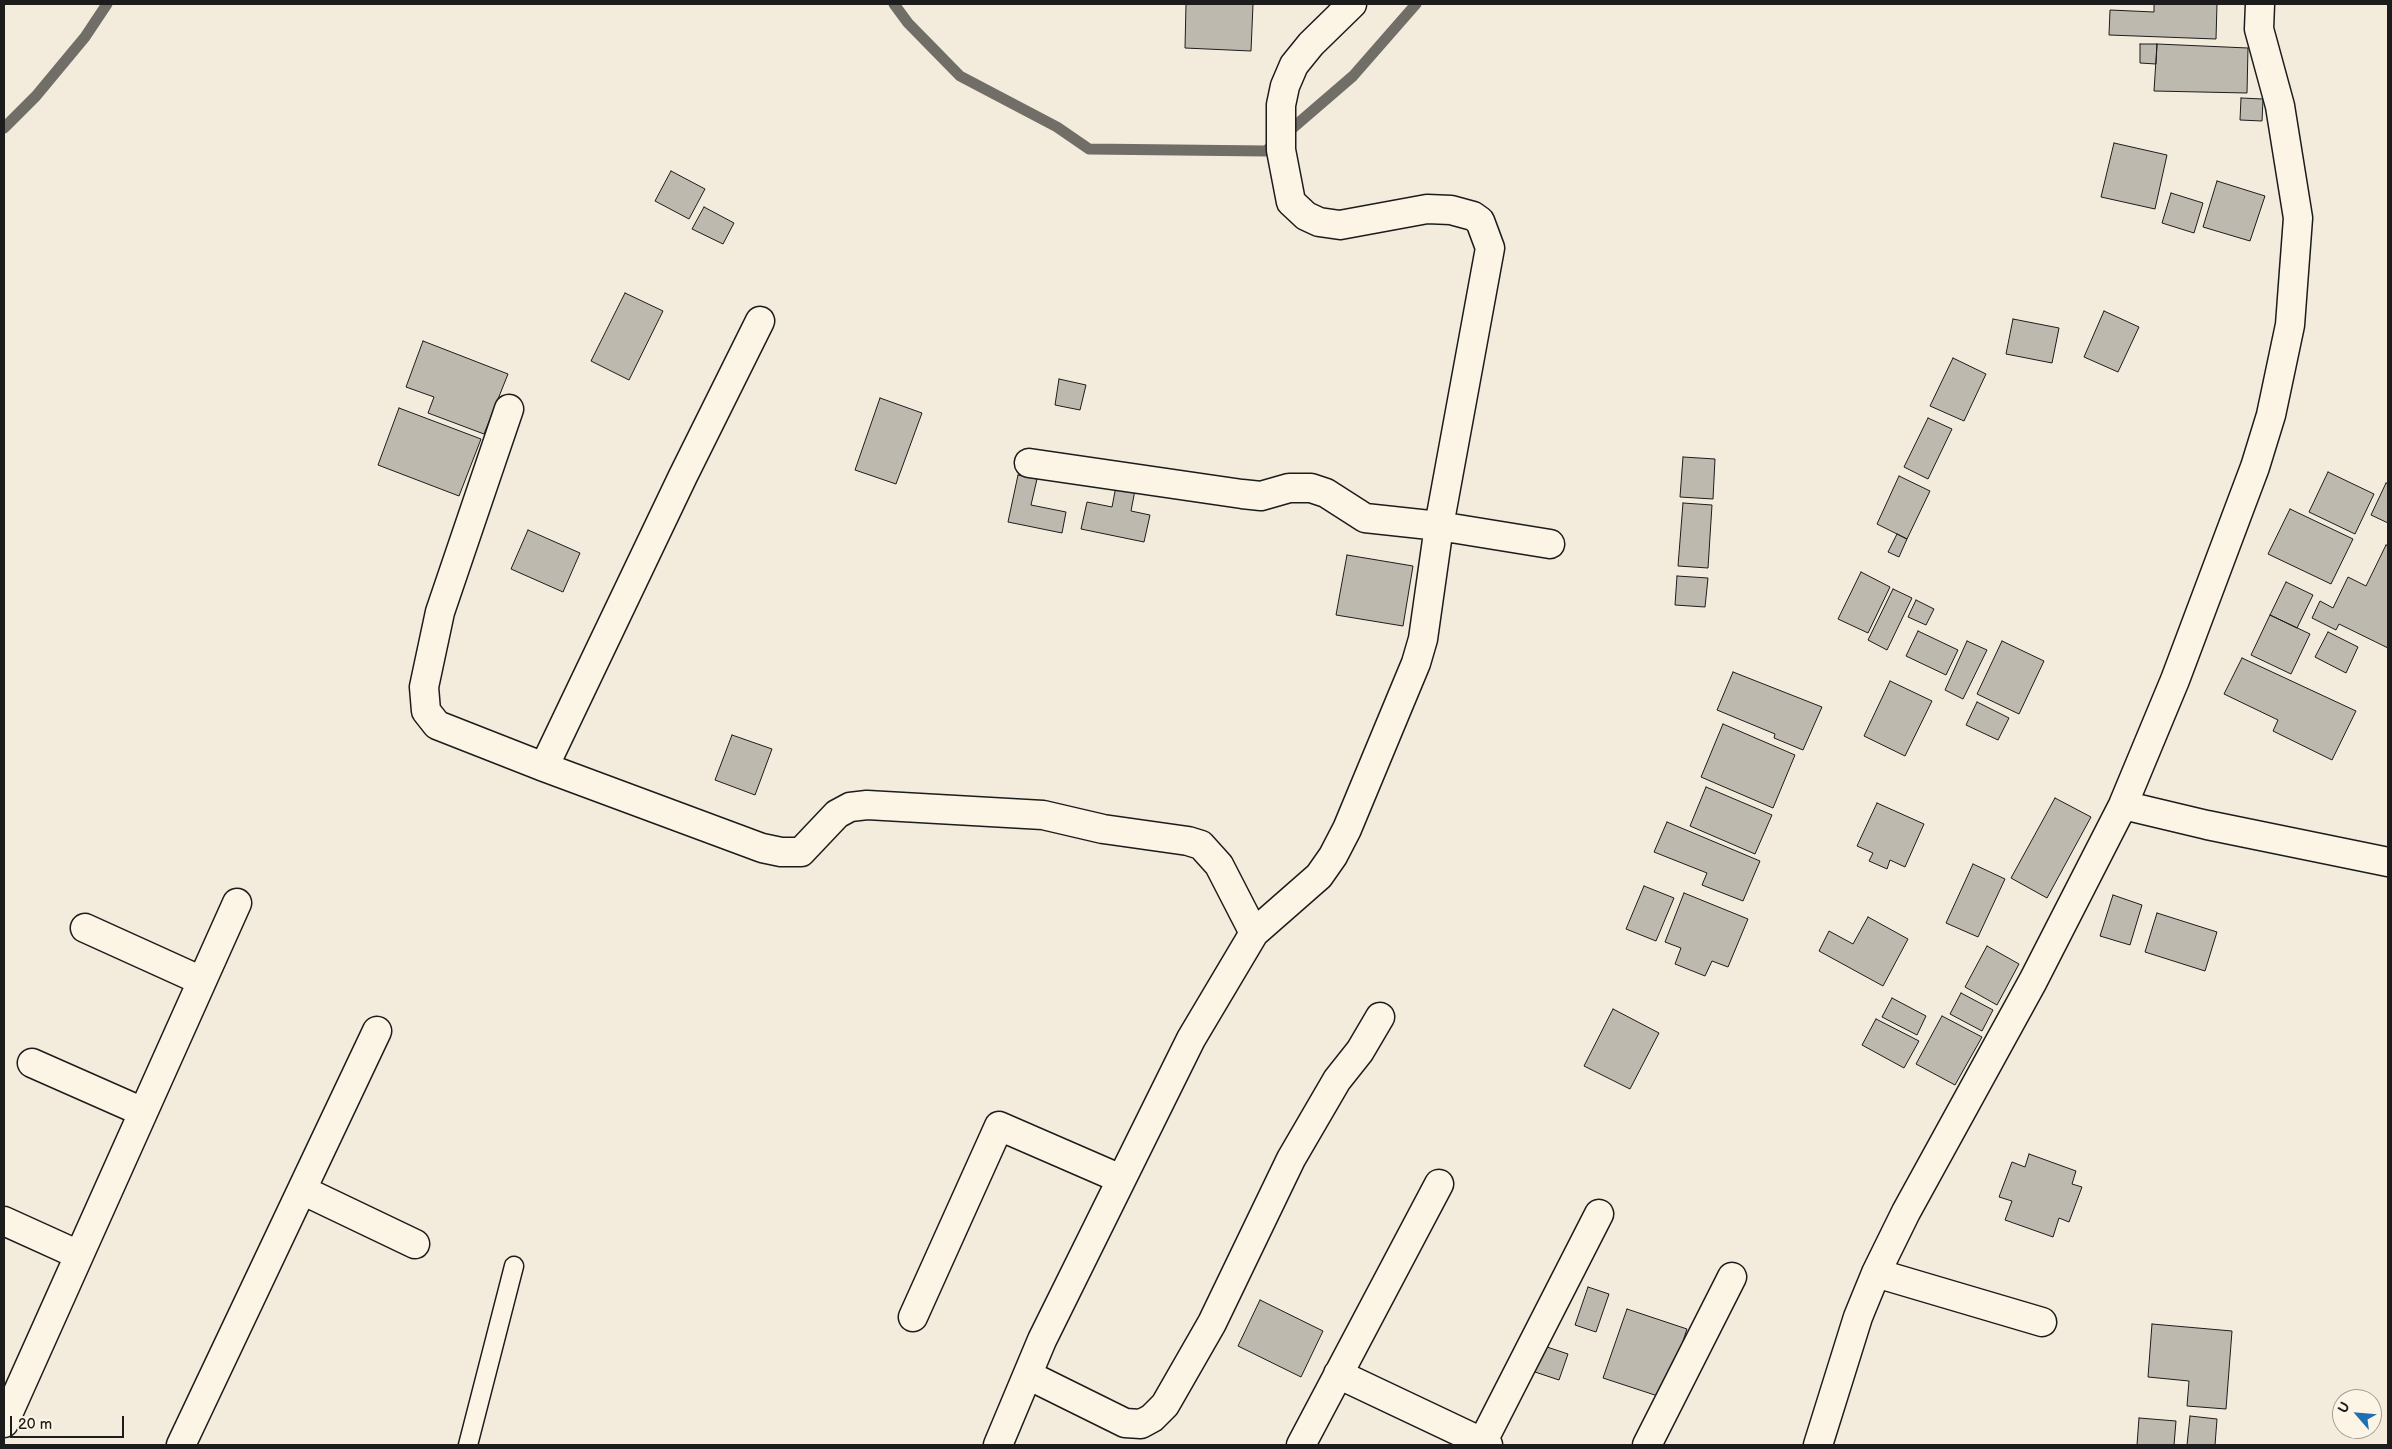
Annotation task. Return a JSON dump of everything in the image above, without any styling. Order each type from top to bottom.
[{"type":"street","points":[[998,1445],[1042,1340],[1191,1039],[1254,933],[1319,876],[1333,856],[1347,829],[1416,662],[1429,606],[1439,526],[1490,248],[1480,220],[1451,210],[1427,209],[1340,225],[1319,222],[1306,216],[1291,202],[1281,150],[1280,105],[1294,65],[1311,44],[1352,4]]},
{"type":"street","points":[[1818,1445],[1858,1317],[1876,1273],[1906,1212],[2033,981],[2123,805],[2176,680],[2255,467],[2271,415],[2290,325],[2298,218],[2280,106],[2259,29],[2260,4]]},
{"type":"street","points":[[544,767],[683,476],[760,321]]},
{"type":"street","points":[[509,409],[440,612],[424,687],[426,711],[437,725],[762,848],[781,852],[801,852],[837,814],[850,808],[867,805],[1043,815],[1103,830],[1188,841],[1201,845],[1219,865],[1254,933]]},
{"type":"street","points":[[1029,462],[1261,496],[1289,488],[1311,488],[1326,493],[1365,518],[1439,526],[1550,544]]},
{"type":"street","points":[[2123,805],[2207,825],[2388,862]]},
{"type":"street","points":[[4,1423],[237,903]]},
{"type":"street","points":[[85,928],[202,981]]},
{"type":"street","points":[[1028,1375],[1124,1423],[1141,1424],[1152,1418],[1165,1405],[1212,1322],[1291,1159],[1337,1080],[1360,1051],[1380,1017]]},
{"type":"street","points":[[181,1445],[377,1031]]},
{"type":"street","points":[[32,1063],[143,1112]]},
{"type":"street","points":[[913,1317],[999,1126],[1121,1179]]},
{"type":"street","points":[[1301,1445],[1439,1184]]},
{"type":"street","points":[[302,1190],[415,1244]]},
{"type":"street","points":[[1338,1374],[1484,1444],[1600,1214]]},
{"type":"street","points":[[4,1221],[79,1255]]},
{"type":"street","points":[[1876,1273],[2042,1322]]},
{"type":"street","points":[[1647,1445],[1732,1277]]},
{"type":"lane","points":[[468,1445],[514,1266]]},
{"type":"building","points":[[1186,4],[1253,4],[1251,51],[1185,48]]},
{"type":"building","points":[[2154,4],[2217,4],[2216,39],[2109,35],[2110,10],[2154,12]]},
{"type":"building","points":[[2140,44],[2157,44],[2156,64],[2140,63]]},
{"type":"building","points":[[2157,44],[2248,48],[2247,93],[2154,91]]},
{"type":"building","points":[[2241,98],[2263,99],[2262,121],[2240,120]]},
{"type":"building","points":[[2114,143],[2167,155],[2155,209],[2101,197]]},
{"type":"building","points":[[671,171],[705,189],[689,219],[655,201]]},
{"type":"building","points":[[2217,181],[2265,196],[2250,241],[2203,227]]},
{"type":"building","points":[[2171,193],[2203,203],[2194,233],[2162,223]]},
{"type":"building","points":[[704,207],[734,223],[723,244],[692,229]]},
{"type":"building","points":[[625,293],[663,311],[629,380],[591,361]]},
{"type":"building","points":[[2104,311],[2139,327],[2118,372],[2084,357]]},
{"type":"building","points":[[2013,319],[2059,328],[2052,363],[2006,354]]},
{"type":"building","points":[[423,341],[508,374],[484,434],[428,413],[434,397],[406,387]]},
{"type":"building","points":[[1953,358],[1986,374],[1964,421],[1930,406]]},
{"type":"building","points":[[1059,379],[1086,385],[1080,410],[1055,405]]},
{"type":"building","points":[[880,398],[922,413],[896,484],[855,470]]},
{"type":"building","points":[[399,408],[481,439],[459,496],[378,465]]},
{"type":"building","points":[[1928,418],[1952,429],[1928,479],[1904,467]]},
{"type":"building","points":[[1683,457],[1715,459],[1713,499],[1680,497]]},
{"type":"building","points":[[2328,472],[2374,494],[2355,534],[2309,512]]},
{"type":"building","points":[[1018,475],[1037,479],[1031,505],[1066,512],[1062,533],[1008,522]]},
{"type":"building","points":[[1899,476],[1930,491],[1907,539],[1877,524]]},
{"type":"building","points":[[1117,481],[1136,485],[1131,511],[1150,515],[1144,542],[1081,529],[1087,502],[1112,507]]},
{"type":"building","points":[[2386,483],[2388,484],[2388,523],[2371,515]]},
{"type":"building","points":[[1683,503],[1712,505],[1708,568],[1678,566]]},
{"type":"building","points":[[2290,509],[2353,539],[2331,584],[2268,554]]},
{"type":"building","points":[[528,530],[580,553],[563,592],[511,569]]},
{"type":"building","points":[[1897,534],[1907,539],[1899,557],[1888,552]]},
{"type":"building","points":[[2386,545],[2388,546],[2388,648],[2339,624],[2336,630],[2312,618],[2320,601],[2333,608],[2348,577],[2366,586]]},
{"type":"building","points":[[1347,555],[1413,566],[1403,626],[1336,615]]},
{"type":"building","points":[[1861,572],[1890,587],[1868,633],[1838,619]]},
{"type":"building","points":[[1677,576],[1708,578],[1705,607],[1675,605]]},
{"type":"building","points":[[2286,582],[2313,595],[2297,628],[2270,615]]},
{"type":"building","points":[[1893,589],[1912,598],[1887,650],[1868,640]]},
{"type":"building","points":[[1916,600],[1934,609],[1926,625],[1908,617]]},
{"type":"building","points":[[2270,615],[2310,634],[2291,674],[2251,655]]},
{"type":"building","points":[[1918,631],[1958,650],[1946,675],[1906,656]]},
{"type":"building","points":[[2328,632],[2358,647],[2346,673],[2315,657]]},
{"type":"building","points":[[1967,641],[1987,650],[1963,699],[1945,690]]},
{"type":"building","points":[[2002,641],[2044,661],[2019,714],[1977,694]]},
{"type":"building","points":[[2242,658],[2356,711],[2332,760],[2273,731],[2278,720],[2224,694]]},
{"type":"building","points":[[1733,672],[1822,707],[1803,750],[1774,738],[1775,734],[1717,710]]},
{"type":"building","points":[[1890,681],[1932,701],[1905,756],[1864,736]]},
{"type":"building","points":[[1977,702],[2009,718],[1998,740],[1966,725]]},
{"type":"building","points":[[1723,724],[1795,755],[1773,808],[1701,777]]},
{"type":"building","points":[[732,735],[772,749],[755,795],[715,780]]},
{"type":"building","points":[[1706,787],[1772,815],[1755,854],[1690,826]]},
{"type":"building","points":[[2055,798],[2091,817],[2047,898],[2011,878]]},
{"type":"building","points":[[1877,803],[1924,824],[1905,867],[1890,860],[1887,869],[1869,861],[1873,853],[1857,846]]},
{"type":"building","points":[[1667,822],[1760,861],[1743,901],[1702,885],[1707,873],[1654,852]]},
{"type":"building","points":[[1973,864],[2005,879],[1978,937],[1946,923]]},
{"type":"building","points":[[1644,886],[1674,898],[1656,941],[1626,929]]},
{"type":"building","points":[[1684,893],[1748,919],[1728,967],[1712,961],[1705,976],[1675,964],[1681,948],[1665,942]]},
{"type":"building","points":[[2113,895],[2142,905],[2130,945],[2100,936]]},
{"type":"building","points":[[2157,913],[2217,932],[2205,971],[2145,952]]},
{"type":"building","points":[[1868,917],[1908,939],[1883,986],[1819,951],[1829,931],[1853,944]]},
{"type":"building","points":[[1987,946],[2019,964],[1997,1005],[1965,987]]},
{"type":"building","points":[[1961,993],[1993,1010],[1982,1031],[1950,1014]]},
{"type":"building","points":[[1892,998],[1926,1016],[1917,1035],[1882,1017]]},
{"type":"building","points":[[1613,1009],[1659,1033],[1630,1089],[1584,1066]]},
{"type":"building","points":[[1942,1016],[1982,1037],[1955,1085],[1916,1064]]},
{"type":"building","points":[[1876,1019],[1919,1041],[1904,1068],[1862,1045]]},
{"type":"building","points":[[2029,1154],[2076,1171],[2072,1184],[2082,1187],[2069,1222],[2059,1218],[2053,1237],[2005,1220],[2012,1201],[1999,1197],[2012,1162],[2025,1167]]},
{"type":"building","points":[[1588,1287],[1609,1294],[1596,1332],[1575,1325]]},
{"type":"building","points":[[1260,1300],[1323,1331],[1301,1377],[1238,1346]]},
{"type":"building","points":[[1627,1309],[1687,1329],[1664,1398],[1603,1378]]},
{"type":"building","points":[[2152,1324],[2232,1331],[2226,1409],[2187,1406],[2189,1381],[2148,1377]]},
{"type":"building","points":[[1541,1345],[1568,1354],[1559,1380],[1532,1371]]},
{"type":"building","points":[[2190,1416],[2217,1419],[2215,1445],[2187,1445]]},
{"type":"building","points":[[2139,1418],[2176,1421],[2174,1445],[2137,1445]]},
{"type":"waterway","points":[[4,128],[36,96],[85,37],[107,4]]},
{"type":"waterway","points":[[894,4],[908,23],[960,76],[1057,127],[1089,149],[1266,151],[1353,76],[1416,4]]}]
